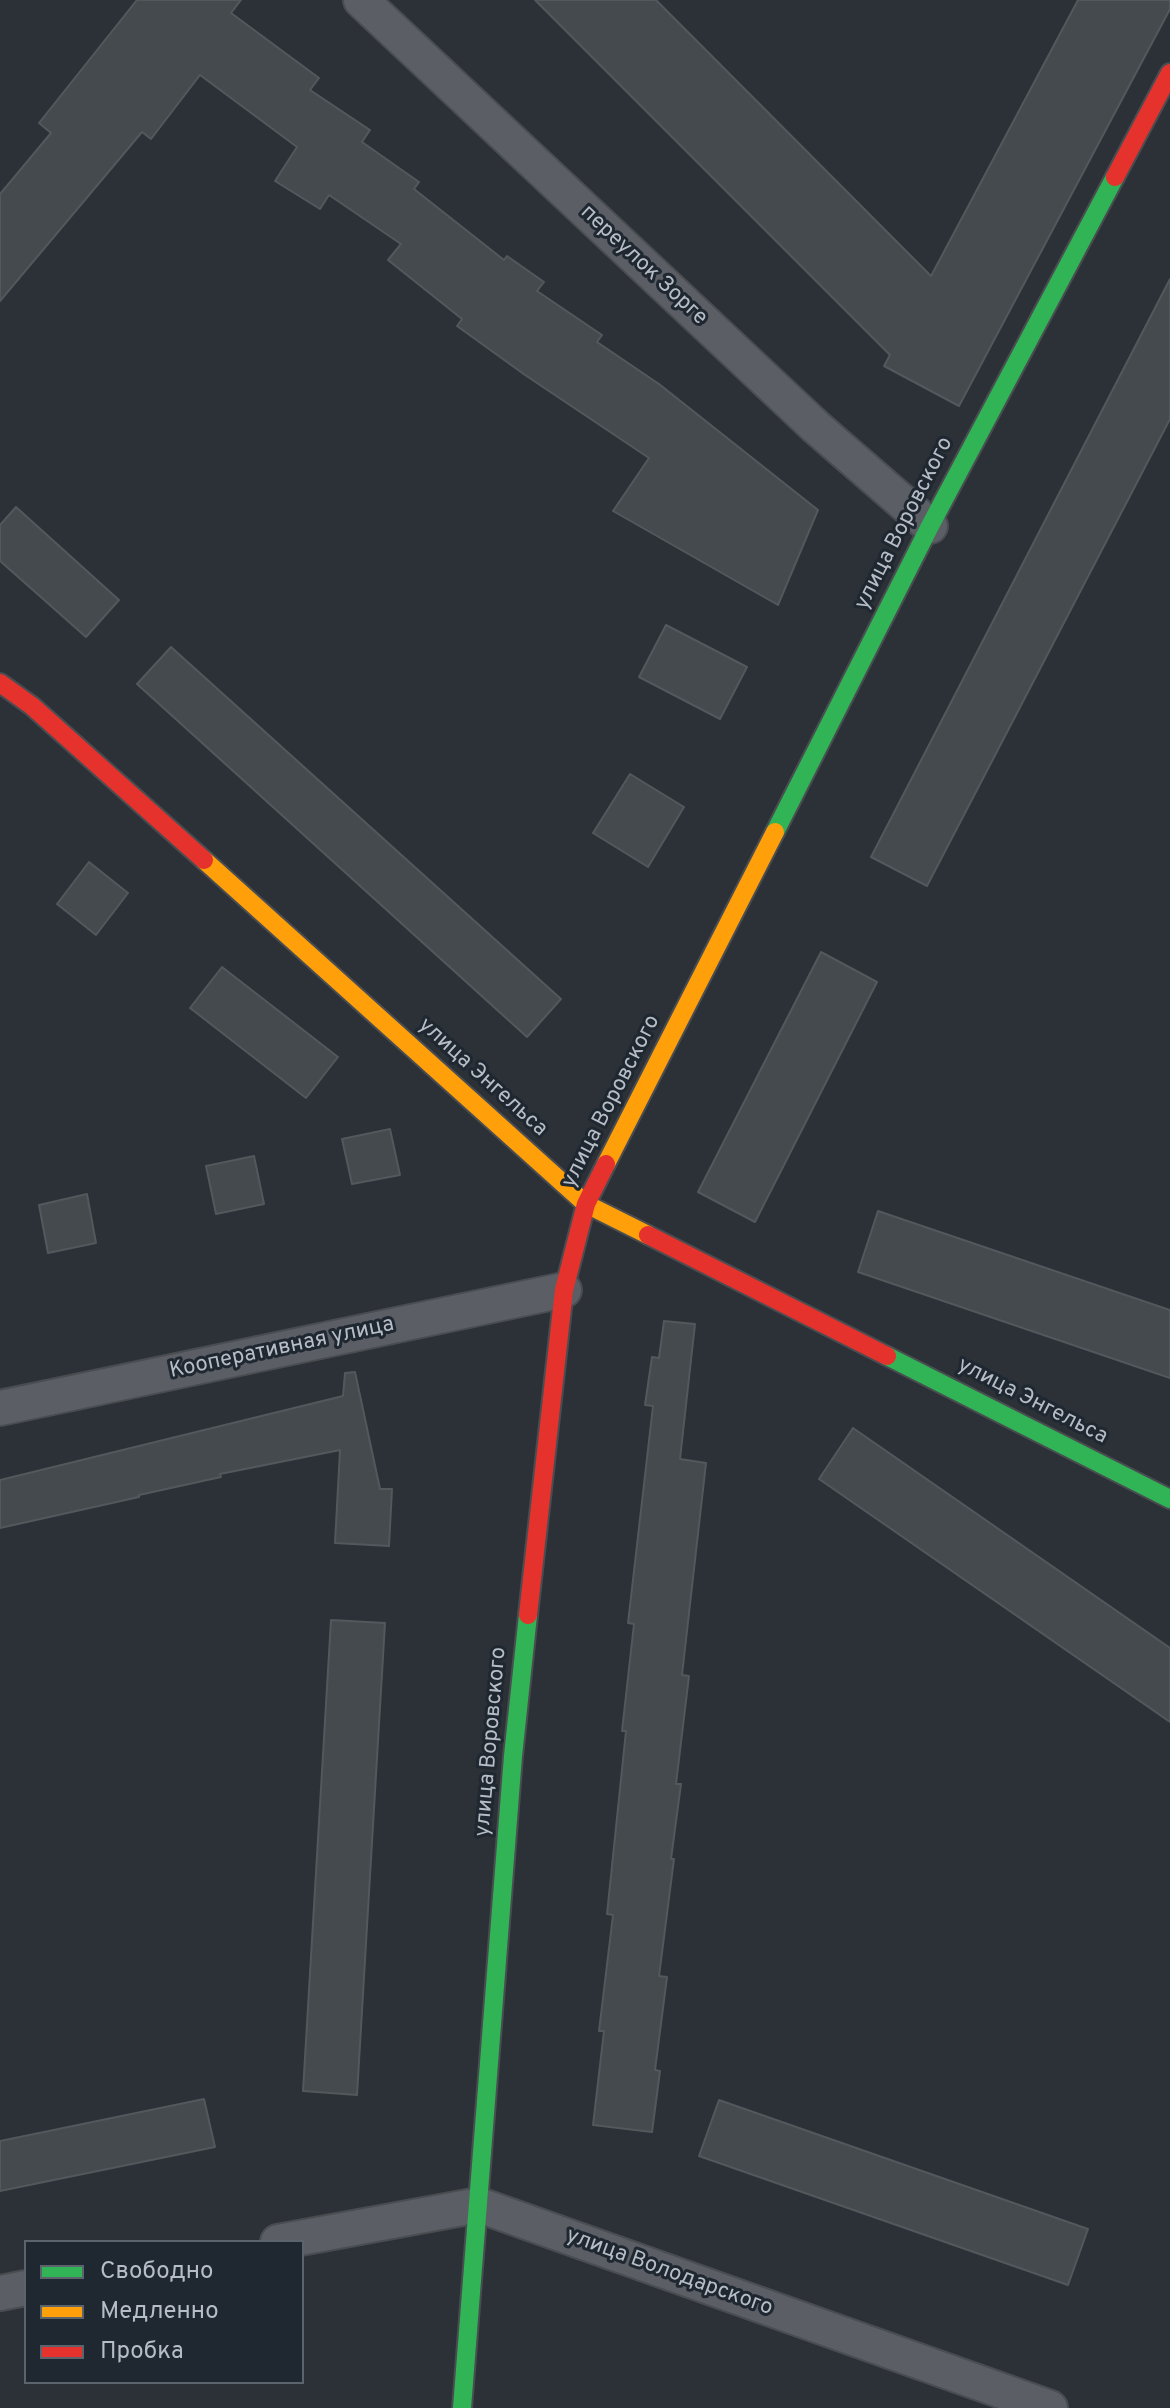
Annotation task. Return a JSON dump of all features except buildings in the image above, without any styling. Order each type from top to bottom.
[{"type":"street","name":"переулок Зорге","points":[[361,0],[816,427],[930,526]]},
{"type":"street","name":"улица Воровского","points":[[462,2408],[513,1756],[564,1290],[586,1204],[930,526],[1170,73]]},
{"type":"street","name":"улица Энгельса","points":[[0,683],[32,706],[586,1204],[1170,1499]]},
{"type":"street","name":"Кооперативная улица","points":[[0,1408],[564,1290]]},
{"type":"street","points":[[289,2240],[479,2205]]},
{"type":"street","name":"улица Володарского","points":[[479,2205],[1050,2408]]},
{"type":"street","points":[[0,2293],[24,2288]]},
{"type":"traffic: fast","points":[[775,832],[930,526],[1115,177]]},
{"type":"traffic: fast","points":[[887,1356],[1170,1499]]},
{"type":"traffic: fast","points":[[462,2408],[513,1756],[528,1615]]},
{"type":"traffic: slow","points":[[606,1164],[775,832]]},
{"type":"traffic: slow","points":[[204,860],[586,1204],[648,1235]]},
{"type":"traffic: jam","points":[[1115,177],[1170,73]]},
{"type":"traffic: jam","points":[[0,683],[32,706],[204,860]]},
{"type":"traffic: jam","points":[[528,1615],[564,1290],[586,1204],[606,1164]]},
{"type":"traffic: jam","points":[[648,1235],[887,1356]]}]
